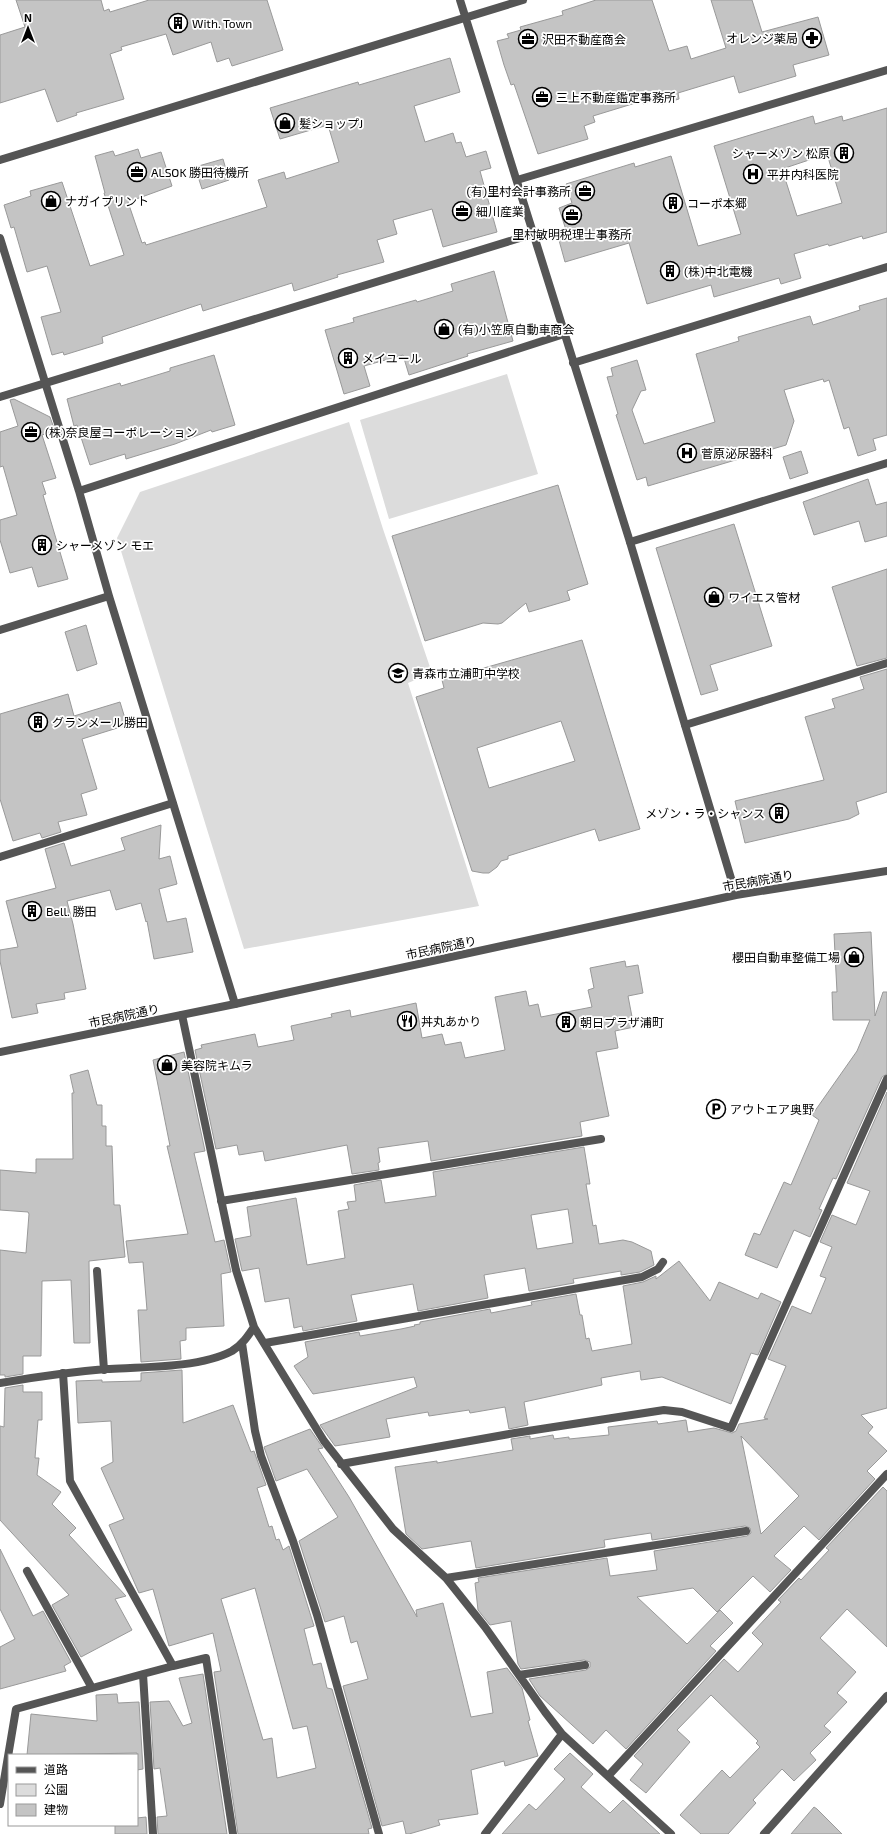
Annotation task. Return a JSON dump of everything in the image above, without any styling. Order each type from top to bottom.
[{"type":"street","points":[[460,0],[630,542],[736,896]]},
{"type":"street","points":[[0,160],[523,0]]},
{"type":"street","points":[[517,180],[887,70]]},
{"type":"street","points":[[0,397],[533,234]]},
{"type":"street","points":[[0,238],[79,491],[109,596],[235,1004]]},
{"type":"street","points":[[573,363],[887,267]]},
{"type":"street","points":[[79,491],[564,334]]},
{"type":"street","points":[[630,542],[887,463]]},
{"type":"street","points":[[0,630],[109,596]]},
{"type":"street","points":[[685,725],[887,663]]},
{"type":"street","points":[[0,857],[173,803]]},
{"type":"street","name":"市民病院通り","points":[[0,1052],[235,1004],[736,896],[887,871]]},
{"type":"street","points":[[182,1015],[236,1270],[254,1327],[324,1442],[393,1529],[446,1578],[485,1627],[562,1734],[609,1775],[671,1834]]},
{"type":"street","points":[[341,1464],[515,1433],[664,1410],[682,1412],[731,1428],[887,1080]]},
{"type":"street","points":[[221,1201],[601,1138]]},
{"type":"street","points":[[265,1344],[642,1277],[658,1269],[663,1262]]},
{"type":"street","points":[[97,1271],[104,1370]]},
{"type":"street","points":[[0,1383],[63,1373],[187,1363],[211,1359],[232,1351],[242,1344],[254,1327]]},
{"type":"street","points":[[242,1344],[255,1431],[261,1456],[293,1541],[318,1614],[379,1834]]},
{"type":"street","points":[[63,1373],[70,1481],[173,1666]]},
{"type":"street","points":[[609,1775],[887,1474]]},
{"type":"street","points":[[446,1578],[746,1531]]},
{"type":"street","points":[[27,1571],[92,1688]]},
{"type":"street","points":[[8,1754],[16,1709],[206,1658],[233,1834]]},
{"type":"street","points":[[519,1675],[586,1665]]},
{"type":"street","points":[[144,1674],[153,1834]]},
{"type":"street","points":[[764,1834],[887,1696]]},
{"type":"street","points":[[485,1834],[562,1734]]},
{"type":"street","points":[[0,1804],[8,1756]]},
{"type":"green space","points":[[507,374],[538,474],[389,519],[360,420]]},
{"type":"green space","points":[[349,422],[383,529],[432,673],[408,683],[479,906],[244,949],[117,538],[140,492]]},
{"type":"building","points":[[16,0],[101,0],[104,11],[109,9],[110,12],[149,0],[267,0],[283,50],[232,66],[229,58],[217,62],[211,42],[173,55],[166,34],[121,47],[122,50],[110,54],[124,99],[76,113],[77,115],[57,122],[45,89],[0,103],[0,35],[25,27]]},
{"type":"building","points":[[596,0],[652,0],[669,51],[687,46],[691,59],[726,48],[711,0],[752,0],[762,32],[818,17],[829,55],[793,65],[796,76],[739,93],[734,76],[678,93],[679,99],[662,104],[660,99],[643,104],[642,101],[593,116],[595,122],[584,126],[588,139],[538,154],[514,84],[511,85],[497,41],[509,38],[507,34],[521,30],[520,27],[563,15],[562,11]]},
{"type":"building","points":[[450,58],[460,92],[414,106],[425,142],[453,133],[456,143],[461,142],[466,157],[486,151],[491,168],[480,171],[497,232],[443,247],[432,209],[393,220],[397,234],[377,240],[384,262],[337,275],[338,277],[294,291],[292,283],[203,311],[201,304],[102,337],[103,343],[64,355],[63,352],[52,355],[41,317],[61,312],[47,266],[27,272],[14,227],[11,228],[4,205],[31,196],[30,191],[62,182],[90,266],[124,255],[104,193],[95,156],[113,151],[115,156],[138,149],[141,158],[161,152],[172,186],[128,202],[142,243],[145,242],[146,245],[267,207],[258,180],[284,172],[286,179],[339,162],[328,125],[280,139],[270,108],[358,82],[359,85]]},
{"type":"building","points":[[887,108],[887,232],[863,239],[862,236],[829,246],[828,244],[794,254],[801,278],[781,284],[779,278],[714,297],[711,285],[647,304],[629,243],[565,262],[557,233],[566,230],[559,208],[572,203],[566,184],[634,163],[635,167],[671,156],[698,246],[741,234],[714,146],[813,116],[815,124],[842,116],[843,121]],"holes":[[[827,154],[842,203],[797,216],[782,169]]]},
{"type":"building","points":[[223,159],[229,180],[202,189],[195,167]]},
{"type":"building","points":[[494,271],[513,341],[467,354],[468,356],[409,375],[403,355],[364,366],[370,386],[344,394],[325,330],[354,322],[353,318],[416,300],[417,302],[453,291],[451,284]]},
{"type":"building","points":[[887,298],[887,435],[873,439],[876,450],[858,456],[849,427],[844,429],[829,380],[824,382],[823,379],[784,390],[794,421],[786,445],[648,486],[646,477],[637,480],[616,415],[618,414],[607,377],[613,376],[611,368],[637,360],[646,390],[641,391],[632,410],[644,444],[715,422],[696,354],[739,341],[738,337],[810,316],[813,325],[860,310],[859,306]]},
{"type":"building","points":[[214,355],[235,425],[212,432],[211,430],[175,444],[126,459],[125,454],[90,465],[77,425],[74,426],[67,399],[120,383],[121,386],[170,371],[170,368]]},
{"type":"building","points":[[14,399],[50,417],[55,431],[42,435],[56,478],[42,482],[46,494],[43,495],[68,579],[38,587],[32,567],[10,573],[0,540],[0,520],[17,515],[3,466],[0,467],[0,432],[18,426],[10,400]]},
{"type":"building","points":[[801,451],[808,473],[790,479],[783,457]]},
{"type":"building","points":[[868,479],[876,505],[887,502],[887,536],[865,542],[859,521],[814,535],[803,502]]},
{"type":"building","points":[[558,485],[588,584],[567,591],[570,600],[529,612],[526,603],[502,623],[483,623],[425,641],[392,536]]},
{"type":"building","name":"ワイエス管材","points":[[734,524],[772,646],[710,665],[718,690],[701,695],[656,548]]},
{"type":"building","points":[[887,569],[887,658],[857,666],[832,587]]},
{"type":"building","points":[[86,625],[97,664],[77,671],[65,632]]},
{"type":"building","points":[[582,640],[640,829],[599,841],[595,829],[508,856],[508,859],[501,861],[497,867],[489,873],[472,871],[416,697],[444,688],[442,680]],"holes":[[[561,721],[575,761],[489,788],[477,748]]]},
{"type":"building","points":[[887,669],[887,792],[856,802],[859,814],[849,819],[745,843],[735,801],[824,780],[805,717],[835,708],[832,699],[864,689],[860,677]]},
{"type":"building","points":[[68,694],[74,716],[120,702],[127,725],[82,739],[97,789],[81,794],[87,815],[58,822],[61,832],[42,838],[40,833],[13,841],[0,799],[0,714]]},
{"type":"building","points":[[161,825],[159,859],[170,856],[177,884],[159,889],[167,922],[186,918],[193,952],[154,959],[147,921],[146,922],[141,903],[116,910],[110,890],[67,901],[86,989],[64,993],[65,999],[36,1004],[38,1013],[12,1018],[0,961],[0,950],[18,947],[6,901],[56,888],[45,849],[64,843],[71,866],[125,850],[121,838]]},
{"type":"building","points":[[871,932],[875,1016],[883,992],[887,992],[887,1074],[882,1077],[836,1179],[833,1178],[819,1209],[822,1210],[810,1237],[794,1230],[777,1268],[745,1255],[754,1233],[760,1235],[784,1182],[791,1185],[819,1120],[812,1115],[857,1051],[870,1020],[833,1020],[832,992],[837,992],[834,934]]},
{"type":"building","points":[[625,961],[626,967],[638,965],[643,993],[628,996],[634,1027],[615,1031],[618,1048],[596,1052],[609,1116],[580,1122],[582,1136],[431,1161],[428,1141],[378,1148],[380,1162],[378,1163],[379,1170],[352,1174],[347,1145],[265,1161],[263,1151],[239,1155],[237,1145],[216,1149],[195,1050],[202,1048],[201,1045],[255,1034],[258,1047],[294,1040],[291,1026],[332,1017],[331,1014],[350,1010],[351,1017],[416,1003],[422,1038],[442,1034],[445,1045],[461,1042],[465,1058],[505,1050],[495,997],[526,991],[529,1006],[538,1004],[541,1017],[592,1007],[588,990],[594,988],[590,968]]},
{"type":"building","points":[[184,1052],[205,1151],[194,1153],[215,1242],[224,1240],[231,1272],[221,1274],[224,1326],[186,1328],[186,1340],[180,1341],[181,1359],[141,1362],[138,1310],[147,1310],[143,1262],[129,1263],[126,1241],[188,1234],[167,1146],[170,1146],[153,1060]]},
{"type":"building","points":[[88,1070],[97,1105],[102,1105],[102,1126],[106,1126],[106,1146],[112,1146],[114,1205],[120,1205],[125,1257],[89,1261],[90,1343],[74,1343],[71,1280],[42,1281],[41,1356],[23,1356],[23,1374],[5,1377],[5,1375],[0,1375],[0,1250],[26,1253],[29,1214],[28,1212],[0,1210],[0,1170],[36,1173],[36,1159],[73,1159],[72,1093],[74,1093],[70,1075]]},
{"type":"building","points":[[887,1092],[887,1408],[861,1415],[873,1427],[868,1433],[887,1451],[867,1471],[875,1479],[819,1540],[804,1526],[774,1556],[791,1570],[770,1592],[753,1576],[717,1612],[693,1588],[637,1597],[687,1644],[720,1610],[733,1623],[710,1646],[716,1651],[626,1749],[606,1730],[593,1744],[540,1696],[529,1679],[586,1670],[590,1667],[590,1662],[584,1660],[521,1669],[518,1664],[511,1621],[490,1625],[478,1610],[475,1583],[479,1582],[478,1578],[607,1558],[610,1576],[657,1570],[654,1551],[747,1536],[751,1533],[750,1528],[745,1526],[652,1540],[651,1533],[604,1540],[605,1547],[476,1568],[471,1541],[422,1549],[406,1534],[395,1467],[437,1461],[437,1463],[513,1450],[511,1439],[530,1436],[530,1439],[553,1435],[554,1439],[569,1437],[569,1439],[609,1435],[608,1427],[657,1421],[658,1424],[686,1420],[688,1432],[714,1428],[732,1433],[736,1431],[739,1424],[768,1419],[764,1418],[786,1366],[768,1359],[792,1306],[811,1314],[826,1278],[820,1276],[832,1247],[820,1242],[832,1215],[856,1225],[870,1191],[847,1183]],"holes":[[[741,1436],[799,1496],[761,1534]]]},
{"type":"building","points":[[584,1147],[590,1184],[586,1184],[593,1226],[596,1225],[599,1244],[623,1240],[632,1242],[651,1251],[654,1265],[640,1272],[621,1275],[621,1271],[573,1279],[574,1283],[529,1291],[525,1268],[484,1275],[488,1298],[418,1311],[413,1284],[351,1295],[357,1321],[303,1331],[302,1326],[294,1328],[289,1298],[265,1302],[259,1268],[242,1271],[235,1239],[251,1236],[247,1207],[296,1198],[307,1265],[345,1258],[338,1211],[349,1209],[347,1202],[356,1201],[354,1185],[381,1180],[385,1203],[436,1196],[433,1172]],"holes":[[[568,1209],[573,1243],[537,1249],[531,1215]]]},
{"type":"building","points":[[679,1261],[710,1301],[719,1282],[758,1299],[761,1293],[781,1302],[758,1355],[751,1353],[731,1404],[662,1377],[641,1380],[640,1371],[601,1378],[602,1385],[524,1402],[528,1425],[509,1429],[505,1407],[470,1413],[469,1410],[429,1416],[428,1412],[386,1419],[390,1437],[335,1446],[320,1425],[417,1387],[414,1377],[313,1394],[294,1366],[308,1357],[305,1342],[359,1332],[360,1336],[401,1329],[415,1326],[414,1325],[420,1324],[420,1322],[490,1309],[491,1313],[532,1305],[531,1302],[576,1294],[580,1315],[582,1315],[586,1339],[589,1338],[592,1351],[632,1344],[623,1286],[643,1282],[656,1276],[656,1279]]},
{"type":"building","points":[[182,1370],[183,1423],[233,1405],[251,1452],[254,1451],[266,1485],[257,1488],[269,1527],[272,1526],[276,1540],[279,1539],[283,1550],[289,1546],[314,1626],[304,1629],[313,1665],[321,1663],[327,1688],[332,1689],[372,1828],[368,1829],[369,1834],[238,1834],[214,1672],[221,1671],[213,1633],[169,1646],[153,1589],[139,1593],[109,1525],[124,1519],[101,1468],[113,1462],[111,1421],[78,1423],[76,1381],[141,1381],[141,1373]],"holes":[[[255,1588],[293,1729],[307,1726],[316,1768],[277,1778],[272,1738],[263,1740],[221,1599]]]},
{"type":"building","points":[[23,1385],[23,1392],[42,1392],[42,1420],[38,1420],[35,1458],[39,1458],[37,1475],[61,1492],[52,1504],[76,1528],[69,1535],[126,1596],[115,1599],[132,1630],[81,1657],[52,1605],[69,1595],[0,1520],[0,1426],[4,1427],[5,1388]]},
{"type":"building","points":[[310,1429],[323,1448],[318,1449],[349,1497],[417,1617],[416,1610],[443,1603],[471,1717],[493,1713],[487,1672],[507,1668],[522,1688],[530,1720],[528,1721],[538,1756],[505,1766],[504,1761],[471,1770],[478,1814],[438,1820],[440,1825],[409,1834],[406,1834],[403,1821],[382,1826],[343,1686],[368,1679],[357,1641],[351,1643],[344,1616],[325,1622],[299,1541],[338,1517],[307,1469],[276,1481],[264,1447]]},
{"type":"building","points":[[883,1487],[887,1491],[887,1647],[847,1609],[820,1638],[856,1672],[837,1693],[847,1702],[824,1726],[831,1732],[810,1753],[816,1760],[794,1781],[782,1769],[753,1800],[756,1803],[728,1834],[701,1834],[680,1815],[722,1770],[730,1778],[760,1747],[756,1743],[758,1741],[711,1695],[677,1730],[690,1742],[646,1793],[630,1780],[643,1764],[634,1756],[724,1659],[738,1672],[763,1644],[752,1633],[781,1602],[778,1600],[799,1578],[801,1580],[829,1550],[826,1548]]},
{"type":"building","points":[[0,1549],[33,1616],[43,1611],[71,1662],[64,1666],[66,1671],[0,1689],[0,1647],[15,1639],[0,1609]]},
{"type":"building","points":[[203,1674],[227,1834],[158,1834],[157,1817],[167,1816],[160,1768],[154,1769],[150,1702],[169,1701],[183,1726],[192,1723],[179,1678]]},
{"type":"building","points":[[117,1694],[118,1703],[139,1702],[143,1769],[138,1770],[137,1753],[27,1754],[31,1714],[97,1721],[96,1695]]},
{"type":"building","points":[[570,1753],[593,1774],[581,1787],[610,1813],[623,1800],[660,1834],[502,1834],[529,1804],[536,1810],[565,1779],[554,1769]]},
{"type":"building","points":[[814,1807],[817,1809],[842,1834],[791,1834]]},
{"type":"building","points":[[146,1817],[147,1834],[115,1834],[115,1826],[138,1826],[138,1818]]},
{"type":"place","name":"With. Town","points":[[178,23]]},
{"type":"place","name":"オレンジ薬局","points":[[812,38]]},
{"type":"place","name":"沢田不動産商会","points":[[528,39]]},
{"type":"place","name":"三上不動産鑑定事務所","points":[[542,97]]},
{"type":"place","name":"髪ショップJ","points":[[285,123]]},
{"type":"place","name":"シャーメゾン 松原","points":[[844,153]]},
{"type":"place","name":"ALSOK 勝田待機所","points":[[137,172]]},
{"type":"place","name":"平井内科医院","points":[[753,174]]},
{"type":"place","name":"(有)里村会計事務所","points":[[585,191]]},
{"type":"place","name":"ナガイプリント","points":[[51,201]]},
{"type":"place","name":"コーポ本郷","points":[[673,203]]},
{"type":"place","name":"細川産業","points":[[462,211]]},
{"type":"place","name":"里村敏明税理士事務所","points":[[572,215]]},
{"type":"place","name":"(株)中北電機","points":[[670,271]]},
{"type":"place","name":"(有)小笠原自動車商会","points":[[444,329]]},
{"type":"place","name":"メイユール","points":[[348,358]]},
{"type":"place","name":"(株)奈良屋コーポレーション","points":[[31,432]]},
{"type":"place","name":"菅原泌尿器科","points":[[687,453]]},
{"type":"place","name":"シャーメゾン モエ","points":[[42,545]]},
{"type":"place","name":"ワイエス管材","points":[[714,597]]},
{"type":"place","name":"青森市立浦町中学校","points":[[398,673]]},
{"type":"place","name":"グランメール勝田","points":[[38,722]]},
{"type":"place","name":"メゾン・ラ・シャンス","points":[[779,813]]},
{"type":"place","name":"Bell. 勝田","points":[[32,911]]},
{"type":"place","name":"櫻田自動車整備工場","points":[[854,957]]},
{"type":"place","name":"丼丸あかり","points":[[407,1021]]},
{"type":"place","name":"朝日プラザ浦町","points":[[566,1022]]},
{"type":"place","name":"美容院キムラ","points":[[167,1065]]},
{"type":"place","name":"アウトエア奥野","points":[[716,1109]]}]
